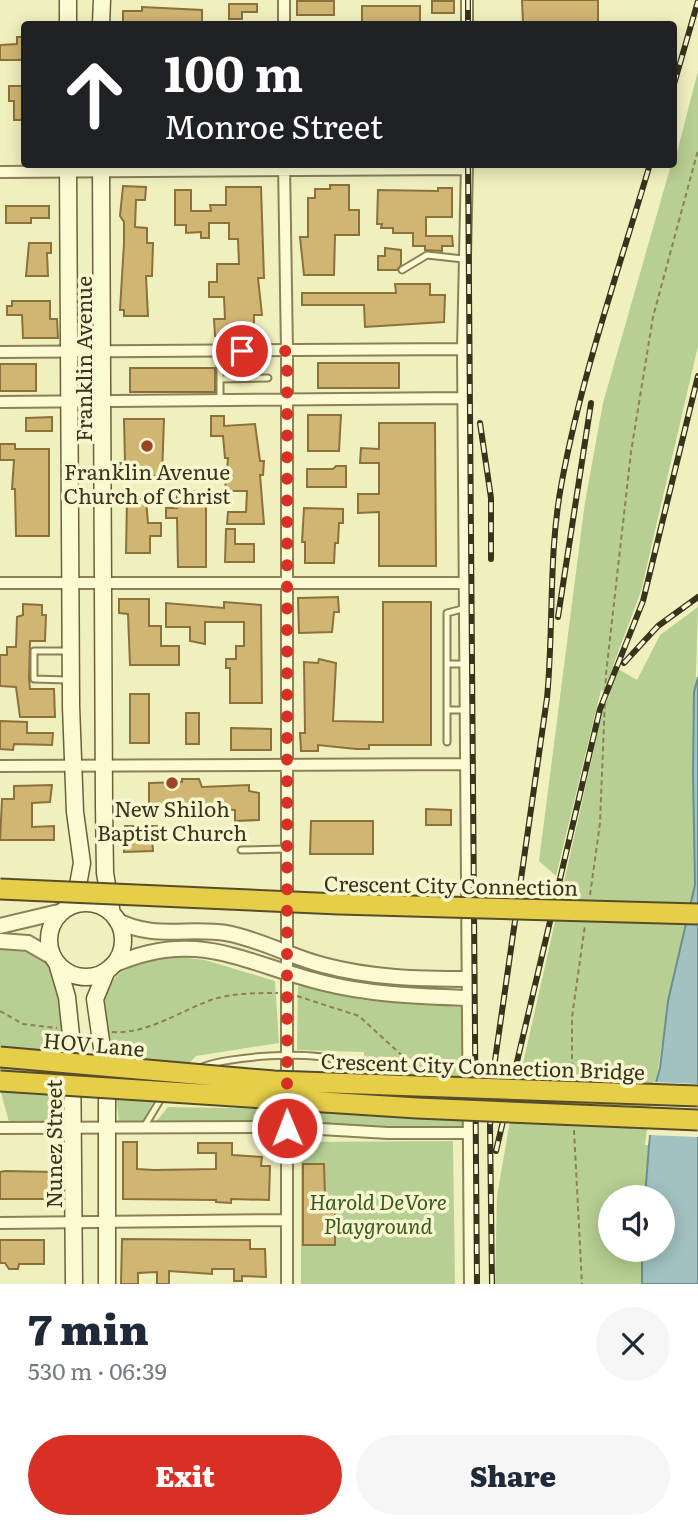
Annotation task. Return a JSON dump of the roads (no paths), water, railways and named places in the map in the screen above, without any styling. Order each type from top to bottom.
[{"type":"highway","name":"Crescent City Connection","points":[[0,889],[698,914]]},
{"type":"highway","name":"HOV Lane","points":[[0,1058],[184,1074]]},
{"type":"highway","name":"Crescent City Connection Bridge","points":[[184,1074],[274,1081],[698,1096]]},
{"type":"highway","points":[[0,1081],[203,1096],[698,1120]]},
{"type":"main road","points":[[68,0],[68,21]]},
{"type":"main road","points":[[102,0],[102,21]]},
{"type":"main road","name":"Franklin Avenue","points":[[68,168],[72,765]]},
{"type":"main road","name":"Franklin Avenue","points":[[101,168],[104,350],[104,805],[106,873],[114,917]]},
{"type":"main road","points":[[72,765],[82,863],[76,896],[54,921],[49,934],[55,960],[66,971],[84,976],[109,968]]},
{"type":"main road","points":[[65,909],[88,903],[114,917],[122,945],[95,999],[107,1083],[107,1284]]},
{"type":"main road","name":"Nunez Street","points":[[55,960],[67,997],[71,1030],[74,1284]]},
{"type":"street","points":[[284,0],[284,21]]},
{"type":"street","points":[[467,0],[467,21]]},
{"type":"street","points":[[0,172],[68,168],[284,168],[287,351],[285,994],[288,1284]]},
{"type":"street","points":[[467,168],[463,259],[463,398],[470,1284]]},
{"type":"street","points":[[0,352],[463,349]]},
{"type":"street","points":[[0,402],[463,398]]},
{"type":"street","points":[[0,583],[466,583]]},
{"type":"street","points":[[0,766],[467,764]]},
{"type":"street","points":[[0,926],[65,909]]},
{"type":"street","points":[[114,917],[142,932],[204,931],[232,934],[322,965],[360,973],[408,979],[468,979]]},
{"type":"street","points":[[0,942],[27,943],[55,960]]},
{"type":"street","points":[[109,968],[147,953],[182,948],[243,956],[286,972],[366,991],[468,998]]},
{"type":"street","points":[[0,1128],[287,1128],[388,1133],[469,1133]]},
{"type":"street","points":[[0,1223],[287,1220]]},
{"type":"lane","points":[[402,270],[426,255],[463,259]]},
{"type":"lane","points":[[220,351],[220,400]]},
{"type":"lane","points":[[220,379],[268,378]]},
{"type":"lane","points":[[447,742],[447,613],[466,608]]},
{"type":"lane","points":[[71,650],[34,651],[34,679],[71,680]]},
{"type":"lane","points":[[447,664],[466,664]]},
{"type":"lane","points":[[447,710],[466,710]]},
{"type":"lane","points":[[241,850],[287,849]]},
{"type":"lane","points":[[144,1127],[161,1098],[204,1066],[247,1056],[321,1057],[341,1060],[347,1065]]},
{"type":"water","points":[[698,677],[698,1284],[642,1284],[642,1262],[675,1262],[675,1185],[646,1185],[653,1094],[660,1068],[668,1001],[695,885],[694,692]]},
{"type":"railway","points":[[468,0],[468,21]]},
{"type":"railway","points":[[677,74],[698,1]]},
{"type":"railway","points":[[468,168],[477,1284]]},
{"type":"railway","points":[[492,1284],[490,1126],[494,1067],[547,698],[558,508],[570,441],[590,361],[649,168]]},
{"type":"railway","points":[[496,1151],[600,709],[643,601],[698,376]]},
{"type":"railway","points":[[558,617],[591,403]]},
{"type":"railway","points":[[480,423],[491,498],[491,559]]},
{"type":"railway","points":[[624,663],[658,626],[698,597]]},
{"type":"place","name":"Franklin Avenue Church of Christ","points":[[147,446]]},
{"type":"place","name":"New Shiloh Baptist Church","points":[[172,783]]},
{"type":"park label","name":"Harold DeVore Playground","points":[[378,1212]]}]
